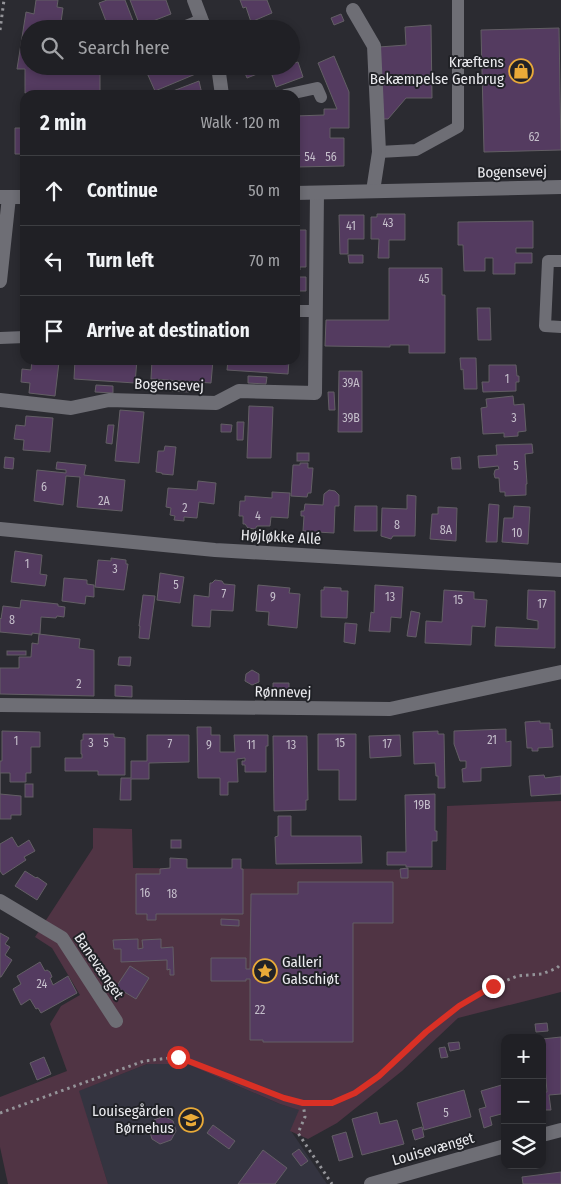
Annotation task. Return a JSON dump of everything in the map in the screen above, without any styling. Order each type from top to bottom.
[{"type":"street","points":[[194,0],[202,20]]},
{"type":"street","points":[[353,10],[374,46],[379,152],[373,191]]},
{"type":"street","points":[[219,75],[221,90]]},
{"type":"street","name":"Bogensevej","points":[[300,193],[561,187]]},
{"type":"street","name":"Bogensevej","points":[[0,400],[71,408],[109,400],[216,403],[239,391],[315,394],[317,192]]},
{"type":"street","points":[[0,281],[4,197],[20,197]]},
{"type":"street","name":"Højløkke Allé","points":[[0,528],[214,550],[561,570]]},
{"type":"street","name":"Rønnevej","points":[[0,705],[390,709],[561,672]]},
{"type":"street","name":"Banevænget","points":[[0,901],[62,938],[116,1021]]},
{"type":"street","points":[[546,1134],[561,1130]]},
{"type":"street","name":"Louisevænget","points":[[371,1184],[501,1147]]},
{"type":"lane","points":[[379,152],[416,150],[458,127],[458,0]]},
{"type":"lane","points":[[300,92],[317,88],[321,97]]},
{"type":"lane","points":[[561,261],[548,261],[545,326],[561,327]]},
{"type":"lane","points":[[300,311],[316,311]]},
{"type":"lane","points":[[0,338],[20,337]]},
{"type":"path","points":[[0,30],[4,0]]},
{"type":"path","points":[[0,1113],[144,1061],[178,1057],[284,1098],[303,1103],[332,1103],[355,1093],[379,1076],[426,1032],[459,1006],[493,986],[517,976],[542,974],[557,968],[561,964]]},
{"type":"path","points":[[303,1103],[305,1117],[298,1133],[332,1184]]},
{"type":"shaded area","name":"Galleri Galschiøt","points":[[561,801],[561,992],[458,1018],[402,1071],[337,1123],[308,1139],[290,1131],[299,1110],[280,1104],[187,1064],[147,1064],[79,1091],[108,1184],[8,1184],[0,1147],[0,1097],[67,1071],[50,1024],[61,1006],[80,995],[52,948],[35,937],[93,848],[93,828],[132,829],[133,868],[446,870],[447,806]]},
{"type":"shaded area","name":"Louisegården Børnehus","points":[[147,1064],[187,1064],[280,1104],[300,1110],[291,1131],[327,1184],[108,1184],[78,1091]]},
{"type":"building","points":[[36,0],[58,0],[57,7],[63,8],[61,20],[25,20],[26,12],[34,14]]},
{"type":"building","points":[[107,0],[125,0],[133,20],[106,20],[99,3]]},
{"type":"building","points":[[130,0],[166,0],[171,14],[156,20],[138,20]]},
{"type":"building","points":[[240,0],[267,0],[272,13],[256,20],[250,20],[246,7],[243,8]]},
{"type":"building","points":[[341,14],[344,21],[334,25],[331,18]]},
{"type":"building","points":[[431,25],[432,98],[406,98],[388,119],[380,119],[379,47],[406,45],[405,27]]},
{"type":"building","name":"Kræftens Bekæmpelse Genbrug","points":[[559,28],[561,150],[484,152],[481,30]]},
{"type":"building","points":[[20,50],[20,69],[17,69]]},
{"type":"building","points":[[334,56],[349,92],[349,128],[330,128],[330,138],[344,138],[344,166],[300,167],[300,116],[324,115],[324,109],[337,109],[318,63]]},
{"type":"building","points":[[300,68],[303,77],[276,87],[272,75],[300,75]]},
{"type":"building","points":[[25,75],[100,75],[100,90],[25,90]]},
{"type":"building","points":[[148,75],[193,75],[157,90],[155,90]]},
{"type":"building","points":[[199,81],[201,90],[176,90]]},
{"type":"building","points":[[15,128],[20,128],[20,154],[15,154]]},
{"type":"building","points":[[377,214],[405,214],[405,240],[389,240],[389,258],[378,258],[379,239],[371,239],[371,217],[377,217]]},
{"type":"building","points":[[339,215],[364,215],[364,239],[348,239],[348,254],[340,254]]},
{"type":"building","points":[[533,221],[533,248],[516,248],[516,253],[532,253],[532,263],[515,263],[515,274],[493,274],[493,258],[485,258],[485,271],[464,271],[463,245],[458,245],[458,222]]},
{"type":"building","points":[[300,230],[306,230],[306,267],[300,267]]},
{"type":"building","points":[[348,255],[363,255],[363,263],[349,263]]},
{"type":"building","points":[[389,268],[442,268],[442,295],[445,295],[445,353],[409,353],[409,345],[390,345],[390,347],[325,346],[326,320],[389,320]]},
{"type":"building","points":[[300,277],[306,277],[306,291],[300,291]]},
{"type":"building","points":[[477,308],[490,308],[491,340],[478,340]]},
{"type":"building","points":[[460,358],[476,358],[477,389],[464,389],[463,369],[461,370]]},
{"type":"building","points":[[32,365],[59,365],[55,396],[29,393],[30,383],[21,382],[22,369],[31,370]]},
{"type":"building","points":[[75,365],[137,365],[135,383],[74,379]]},
{"type":"building","points":[[152,365],[213,365],[211,383],[151,379]]},
{"type":"building","points":[[228,365],[289,365],[288,374],[227,370]]},
{"type":"building","points":[[489,365],[516,365],[519,382],[516,382],[516,391],[483,392],[482,382],[489,382]]},
{"type":"building","points":[[339,371],[362,371],[362,432],[338,432]]},
{"type":"building","points":[[248,376],[267,377],[266,384],[248,383]]},
{"type":"building","points":[[96,385],[113,386],[113,393],[95,392]]},
{"type":"building","points":[[172,385],[190,386],[189,392],[171,391]]},
{"type":"building","points":[[328,392],[334,392],[335,410],[329,410]]},
{"type":"building","points":[[513,396],[514,405],[524,404],[526,431],[518,432],[518,436],[504,437],[504,433],[483,434],[481,408],[487,407],[486,399]]},
{"type":"building","points":[[249,406],[273,407],[271,458],[247,458]]},
{"type":"building","points":[[120,410],[144,412],[139,463],[115,461]]},
{"type":"building","points":[[26,416],[53,418],[50,452],[23,450],[24,440],[14,439],[16,425],[25,426]]},
{"type":"building","points":[[237,422],[244,422],[243,440],[237,440]]},
{"type":"building","points":[[221,424],[232,425],[231,432],[221,432]]},
{"type":"building","points":[[108,425],[114,425],[112,444],[106,443]]},
{"type":"building","points":[[532,444],[533,453],[525,454],[526,495],[505,496],[505,492],[500,492],[499,478],[495,478],[494,474],[495,470],[499,469],[498,466],[479,468],[478,456],[497,455],[496,445]]},
{"type":"building","points":[[165,446],[176,447],[173,475],[156,472],[158,451],[164,451]]},
{"type":"building","points":[[297,453],[309,453],[309,461],[297,461]]},
{"type":"building","points":[[5,457],[14,458],[13,469],[4,468]]},
{"type":"building","points":[[460,457],[461,469],[452,469],[451,458]]},
{"type":"building","points":[[57,462],[86,465],[84,475],[125,480],[122,511],[77,507],[80,477],[66,476],[63,505],[34,501],[37,470],[66,473],[66,470],[56,469]]},
{"type":"building","points":[[300,463],[308,463],[308,468],[313,468],[311,493],[308,493],[307,497],[291,496],[293,465],[300,465]]},
{"type":"building","points":[[198,481],[216,483],[214,504],[199,502],[197,518],[184,517],[184,521],[174,520],[175,516],[170,515],[171,508],[166,507],[168,488],[197,490]]},
{"type":"building","points":[[329,490],[335,491],[339,495],[339,506],[335,506],[334,533],[317,532],[315,535],[308,535],[306,531],[303,531],[304,516],[301,516],[301,511],[304,511],[305,504],[323,505],[324,494]]},
{"type":"building","points":[[272,492],[290,493],[288,518],[271,517],[270,526],[257,526],[255,529],[248,528],[243,524],[243,516],[239,516],[240,501],[245,501],[245,496],[272,498]]},
{"type":"building","points":[[407,495],[416,496],[415,536],[393,536],[391,539],[381,536],[382,508],[407,509]]},
{"type":"building","points":[[489,504],[499,505],[497,542],[486,542]]},
{"type":"building","points":[[355,506],[377,506],[377,531],[354,531]]},
{"type":"building","points":[[514,506],[530,507],[528,544],[502,542],[504,518],[513,518]]},
{"type":"building","points":[[438,507],[457,508],[456,541],[430,539],[432,514],[438,514]]},
{"type":"building","points":[[15,551],[42,555],[40,574],[47,575],[45,586],[11,582]]},
{"type":"building","points":[[111,558],[126,560],[126,564],[128,564],[124,590],[95,587],[98,560],[111,561]]},
{"type":"building","points":[[160,573],[184,577],[180,603],[157,600]]},
{"type":"building","points":[[64,578],[87,580],[87,584],[94,585],[94,597],[86,596],[85,604],[62,601]]},
{"type":"building","points":[[215,580],[222,581],[224,584],[235,585],[233,611],[211,610],[210,627],[192,626],[194,595],[209,597],[210,583]]},
{"type":"building","points":[[258,585],[290,588],[289,593],[300,594],[297,628],[268,625],[269,612],[256,611]]},
{"type":"building","points":[[375,585],[403,587],[401,618],[391,617],[390,632],[369,631],[371,612],[374,613]]},
{"type":"building","points":[[324,587],[341,588],[341,591],[348,591],[347,618],[321,617],[321,590],[324,590]]},
{"type":"building","points":[[444,590],[474,592],[474,599],[487,600],[485,627],[472,626],[471,645],[425,643],[426,621],[442,622]]},
{"type":"building","points":[[528,590],[555,591],[555,648],[495,646],[496,627],[538,629],[538,621],[527,619]]},
{"type":"building","points":[[143,595],[155,596],[149,639],[139,638]]},
{"type":"building","points":[[21,600],[58,604],[58,606],[65,607],[64,617],[41,617],[40,634],[0,632],[0,618],[3,606],[20,608]]},
{"type":"building","points":[[411,611],[420,613],[416,637],[407,636]]},
{"type":"building","points":[[345,623],[357,624],[355,644],[344,642]]},
{"type":"building","points":[[39,634],[80,639],[79,648],[94,650],[94,696],[0,694],[0,668],[19,668],[19,657],[31,657],[32,643],[38,644]]},
{"type":"building","points":[[7,651],[26,651],[26,655],[7,655]]},
{"type":"building","points":[[119,657],[131,657],[130,666],[118,665]]},
{"type":"building","points":[[252,670],[259,674],[259,682],[252,685],[245,681],[246,674]]},
{"type":"building","points":[[273,683],[289,683],[289,693],[282,693],[282,698],[273,698]]},
{"type":"building","points":[[115,685],[132,686],[132,697],[115,696]]},
{"type":"building","points":[[540,721],[540,723],[550,723],[553,747],[538,748],[538,751],[532,751],[532,748],[527,748],[525,722]]},
{"type":"building","points":[[197,727],[211,727],[211,735],[220,735],[220,752],[235,752],[234,735],[268,735],[266,772],[245,772],[245,765],[242,765],[242,761],[245,761],[245,758],[237,759],[238,782],[228,782],[228,795],[220,795],[220,778],[198,778]]},
{"type":"building","points":[[506,729],[506,742],[511,741],[511,766],[481,768],[481,781],[463,782],[462,769],[466,768],[466,761],[460,761],[454,744],[454,731]]},
{"type":"building","points":[[2,731],[40,732],[40,747],[31,747],[31,773],[26,773],[26,782],[10,782],[10,773],[0,773]]},
{"type":"building","points":[[438,731],[438,734],[444,734],[445,788],[438,788],[435,763],[414,764],[413,732]]},
{"type":"building","points":[[83,734],[114,734],[114,737],[125,738],[125,775],[98,775],[98,771],[65,771],[65,758],[82,758],[81,740],[83,740]]},
{"type":"building","points":[[318,734],[356,734],[356,800],[339,800],[339,770],[318,770]]},
{"type":"building","points":[[147,735],[189,735],[189,762],[149,763],[149,779],[131,779],[131,800],[120,800],[121,778],[131,778],[131,761],[147,761]]},
{"type":"building","points":[[400,735],[401,756],[370,758],[369,736]]},
{"type":"building","points":[[273,736],[307,736],[308,800],[306,800],[306,810],[274,811]]},
{"type":"building","points":[[544,775],[545,778],[561,776],[561,794],[531,796],[529,776]]},
{"type":"building","points":[[25,784],[33,784],[33,797],[25,797]]},
{"type":"building","points":[[0,794],[21,796],[21,815],[11,815],[11,819],[0,819]]},
{"type":"building","points":[[435,794],[435,831],[437,831],[437,841],[432,841],[432,867],[387,865],[387,852],[406,852],[405,795]]},
{"type":"building","points":[[278,816],[291,816],[291,836],[361,836],[362,863],[276,864],[275,837],[278,836]]},
{"type":"building","points":[[12,837],[18,847],[29,840],[35,851],[24,857],[26,860],[3,875],[0,871],[0,844]]},
{"type":"building","points":[[171,840],[181,840],[181,848],[171,848]]},
{"type":"building","points":[[170,858],[187,859],[187,868],[232,868],[232,859],[241,859],[241,869],[243,869],[243,914],[156,914],[156,920],[147,920],[147,914],[136,914],[136,874],[160,874],[160,869],[170,868]]},
{"type":"building","points":[[408,868],[408,878],[401,878],[400,869]]},
{"type":"building","points":[[25,871],[47,884],[37,900],[15,886]]},
{"type":"building","points":[[298,882],[393,882],[393,923],[353,923],[353,1042],[263,1042],[263,1040],[250,1040],[250,979],[246,979],[246,981],[211,981],[211,958],[246,958],[246,969],[250,969],[251,894],[298,894]]},
{"type":"building","points":[[221,919],[239,920],[239,926],[221,925]]},
{"type":"building","points":[[0,933],[9,938],[5,944],[10,947],[5,955],[12,960],[1,977],[0,977]]},
{"type":"building","points":[[138,939],[138,949],[143,948],[142,940],[161,939],[161,948],[173,947],[174,975],[170,975],[170,969],[167,970],[167,960],[121,962],[121,949],[114,949],[113,940]]},
{"type":"building","points":[[40,962],[45,971],[50,972],[53,985],[68,976],[77,993],[41,1013],[30,999],[21,1005],[13,989],[21,984],[17,976]]},
{"type":"building","points":[[130,966],[149,978],[136,999],[116,987]]},
{"type":"building","points":[[547,1023],[548,1031],[536,1032],[535,1024]]},
{"type":"building","points":[[561,1037],[561,1094],[549,1095],[551,1110],[546,1110],[546,1039]]},
{"type":"building","points":[[459,1042],[460,1049],[450,1051],[448,1043]]},
{"type":"building","points":[[445,1047],[448,1057],[441,1058],[439,1048]]},
{"type":"building","points":[[44,1057],[51,1074],[37,1080],[30,1063]]},
{"type":"building","points":[[501,1085],[501,1114],[490,1117],[492,1125],[484,1128],[479,1109],[486,1107],[481,1091]]},
{"type":"building","points":[[464,1090],[471,1117],[424,1130],[417,1103]]},
{"type":"building","points":[[377,1112],[380,1124],[397,1120],[404,1144],[362,1155],[352,1119]]},
{"type":"building","points":[[164,1116],[173,1121],[176,1131],[171,1140],[160,1144],[152,1139],[149,1129],[154,1120]]},
{"type":"building","points":[[213,1125],[235,1141],[229,1149],[207,1133]]},
{"type":"building","points":[[422,1127],[424,1137],[415,1140],[412,1130]]},
{"type":"building","points":[[346,1132],[353,1157],[339,1161],[332,1136]]},
{"type":"building","points":[[299,1149],[308,1161],[301,1166],[292,1154]]},
{"type":"building","points":[[263,1150],[287,1168],[275,1184],[238,1184]]},
{"type":"building","points":[[561,1172],[561,1184],[523,1184],[522,1177]]},
{"type":"place","name":"Kræftens Bekæmpelse Genbrug","points":[[521,71]]},
{"type":"place","name":"Galleri Galschiøt","points":[[265,971]]},
{"type":"place","name":"Louisegården Børnehus","points":[[191,1120]]},
{"type":"route","points":[[178,1057],[284,1098],[303,1103],[332,1103],[355,1093],[379,1076],[426,1032],[459,1006],[493,986]]}]
